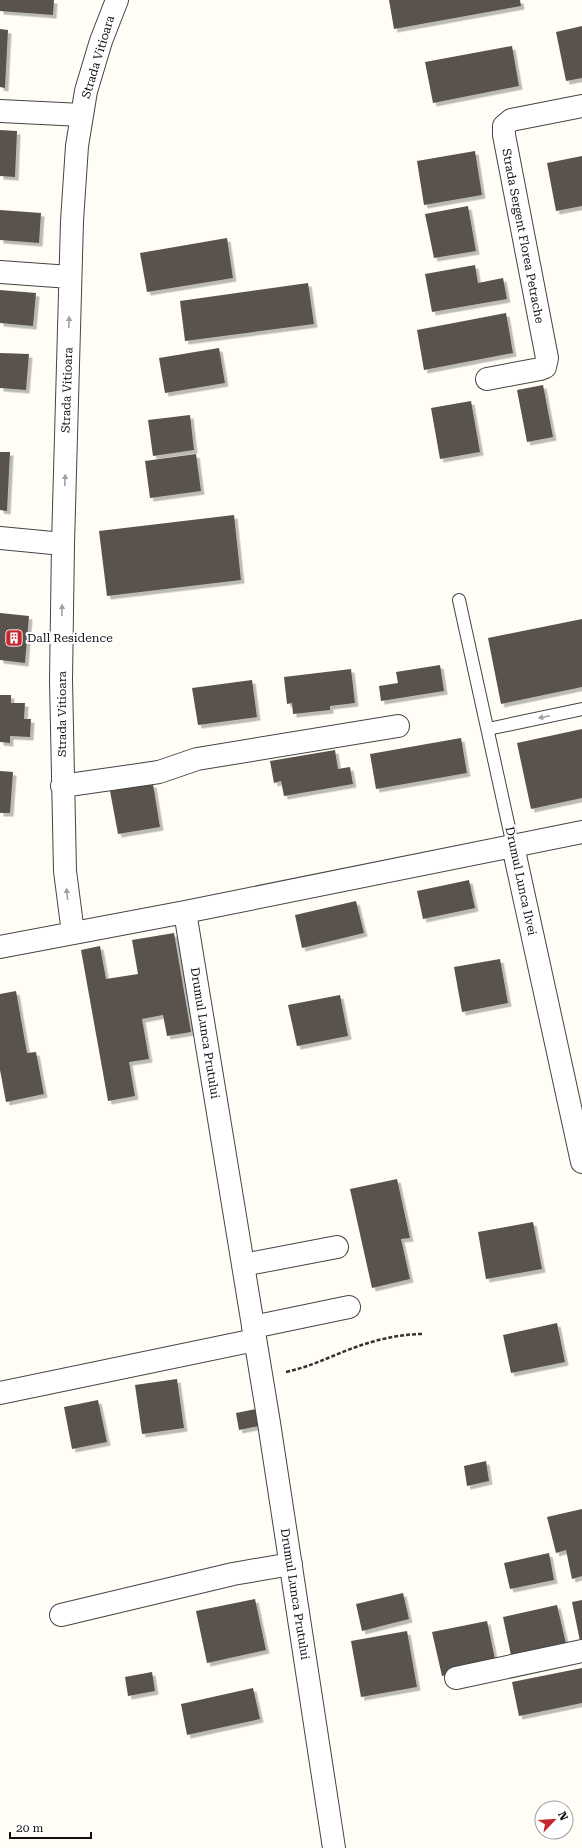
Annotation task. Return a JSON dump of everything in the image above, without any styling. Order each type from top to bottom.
[{"type":"street","name":"Strada Vitioara","points":[[73,933],[65,871],[62,786],[61,680],[70,277],[77,146],[86,91],[101,41],[117,0]]},
{"type":"street","name":"Strada Sergent Florea Petrache","points":[[487,379],[540,370],[545,366],[547,358],[504,136],[504,126],[511,120],[582,106]]},
{"type":"street","points":[[0,111],[82,115]]},
{"type":"street","points":[[0,272],[70,277]]},
{"type":"street","points":[[0,538],[63,544]]},
{"type":"street","points":[[62,786],[159,772],[196,759],[398,726]]},
{"type":"street","points":[[0,947],[185,912],[582,832]]},
{"type":"street","name":"Drumul Lunca Ilvei","points":[[513,846],[582,1162]]},
{"type":"street","name":"Drumul Lunca Prutului","points":[[185,912],[291,1564],[334,1848]]},
{"type":"street","points":[[243,1265],[337,1247]]},
{"type":"street","points":[[0,1392],[254,1334],[349,1307]]},
{"type":"street","points":[[61,1615],[233,1574],[291,1564]]},
{"type":"street","points":[[456,1678],[582,1651]]},
{"type":"lane","name":"Drumul Lunca Ilvei","points":[[459,600],[513,846]]},
{"type":"lane","points":[[488,729],[582,709]]},
{"type":"path","points":[[261,1377],[302,1369],[351,1349],[389,1338],[408,1334],[423,1334]]},
{"type":"building","points":[[0,0],[54,0],[53,15],[0,11]]},
{"type":"building","points":[[389,0],[520,0],[521,6],[394,29]]},
{"type":"building","points":[[582,26],[582,78],[566,81],[556,32]]},
{"type":"building","points":[[0,29],[8,30],[5,88],[0,87]]},
{"type":"building","points":[[512,46],[519,86],[433,103],[425,62]]},
{"type":"building","points":[[0,130],[17,131],[15,177],[0,176]]},
{"type":"building","points":[[475,151],[482,195],[424,205],[417,161]]},
{"type":"building","points":[[582,156],[582,206],[556,211],[547,163]]},
{"type":"building","points":[[468,206],[476,251],[434,258],[425,214]]},
{"type":"building","points":[[0,210],[41,213],[39,243],[0,240]]},
{"type":"building","points":[[227,238],[233,278],[147,292],[140,253]]},
{"type":"building","points":[[475,265],[478,283],[503,278],[507,299],[432,312],[425,274]]},
{"type":"building","points":[[308,283],[314,324],[185,341],[180,301]]},
{"type":"building","points":[[0,290],[36,293],[33,326],[0,323]]},
{"type":"building","points":[[506,313],[513,353],[424,370],[417,330]]},
{"type":"building","points":[[219,348],[225,383],[165,393],[159,358]]},
{"type":"building","points":[[0,353],[29,354],[26,390],[0,388]]},
{"type":"building","points":[[543,385],[553,437],[527,442],[517,390]]},
{"type":"building","points":[[471,401],[480,452],[440,459],[431,408]]},
{"type":"building","points":[[190,415],[194,450],[153,456],[148,420]]},
{"type":"building","points":[[0,452],[10,452],[7,511],[0,510]]},
{"type":"building","points":[[196,454],[201,491],[150,498],[145,461]]},
{"type":"building","points":[[234,515],[241,580],[107,596],[99,531]]},
{"type":"building","name":"Dall Residence","points":[[0,613],[29,616],[25,663],[0,660]]},
{"type":"building","points":[[582,619],[582,687],[501,704],[488,638]]},
{"type":"building","points":[[440,665],[444,691],[381,701],[379,686],[398,683],[396,672]]},
{"type":"building","points":[[351,669],[355,703],[330,706],[330,710],[293,714],[292,703],[287,704],[284,677]]},
{"type":"building","points":[[252,680],[257,717],[198,725],[192,688]]},
{"type":"building","points":[[0,695],[11,695],[11,703],[25,703],[24,719],[31,719],[30,737],[10,736],[10,743],[0,742]]},
{"type":"building","points":[[582,729],[582,798],[531,809],[517,743]]},
{"type":"building","points":[[461,738],[467,773],[376,789],[370,754]]},
{"type":"building","points":[[335,750],[338,769],[350,767],[353,784],[284,796],[281,781],[274,783],[270,761]]},
{"type":"building","points":[[0,771],[13,772],[10,813],[0,813]]},
{"type":"building","points":[[153,784],[160,827],[118,834],[110,791]]},
{"type":"building","points":[[469,880],[475,908],[423,919],[417,891]]},
{"type":"building","points":[[356,901],[364,933],[302,948],[295,915]]},
{"type":"building","points":[[174,933],[191,1032],[167,1036],[163,1015],[142,1019],[149,1059],[129,1062],[135,1096],[108,1101],[81,950],[100,946],[106,979],[138,974],[132,940]]},
{"type":"building","points":[[500,959],[508,1003],[462,1012],[454,967]]},
{"type":"building","points":[[16,991],[27,1053],[36,1052],[44,1094],[6,1102],[0,1070],[0,994]]},
{"type":"building","points":[[340,995],[348,1036],[297,1046],[288,1005]]},
{"type":"building","points":[[397,1179],[410,1238],[401,1239],[410,1279],[372,1288],[350,1189]]},
{"type":"building","points":[[533,1222],[542,1269],[486,1279],[478,1232]]},
{"type":"building","points":[[557,1323],[565,1362],[511,1373],[503,1335]]},
{"type":"building","points":[[177,1379],[184,1428],[142,1434],[135,1385]]},
{"type":"building","points":[[98,1400],[107,1442],[72,1449],[64,1407]]},
{"type":"building","points":[[256,1409],[259,1426],[239,1430],[236,1413]]},
{"type":"building","points":[[486,1461],[489,1481],[467,1486],[464,1466]]},
{"type":"building","points":[[582,1509],[582,1576],[572,1579],[566,1550],[556,1553],[547,1517]]},
{"type":"building","points":[[549,1553],[554,1580],[510,1589],[504,1563]]},
{"type":"building","points":[[403,1593],[409,1619],[362,1631],[356,1604]]},
{"type":"building","points":[[255,1599],[266,1650],[207,1663],[196,1611]]},
{"type":"building","points":[[582,1600],[582,1646],[581,1646],[572,1602]]},
{"type":"building","points":[[557,1605],[567,1648],[512,1660],[503,1617]]},
{"type":"building","points":[[487,1621],[496,1664],[442,1676],[432,1632]]},
{"type":"building","points":[[407,1631],[417,1687],[361,1697],[351,1641]]},
{"type":"building","points":[[582,1668],[582,1703],[519,1716],[512,1682]]},
{"type":"building","points":[[152,1672],[155,1691],[128,1696],[125,1677]]},
{"type":"building","points":[[253,1688],[260,1719],[187,1735],[181,1704]]},
{"type":"place","name":"Dall Residence","points":[[14,638]]}]
